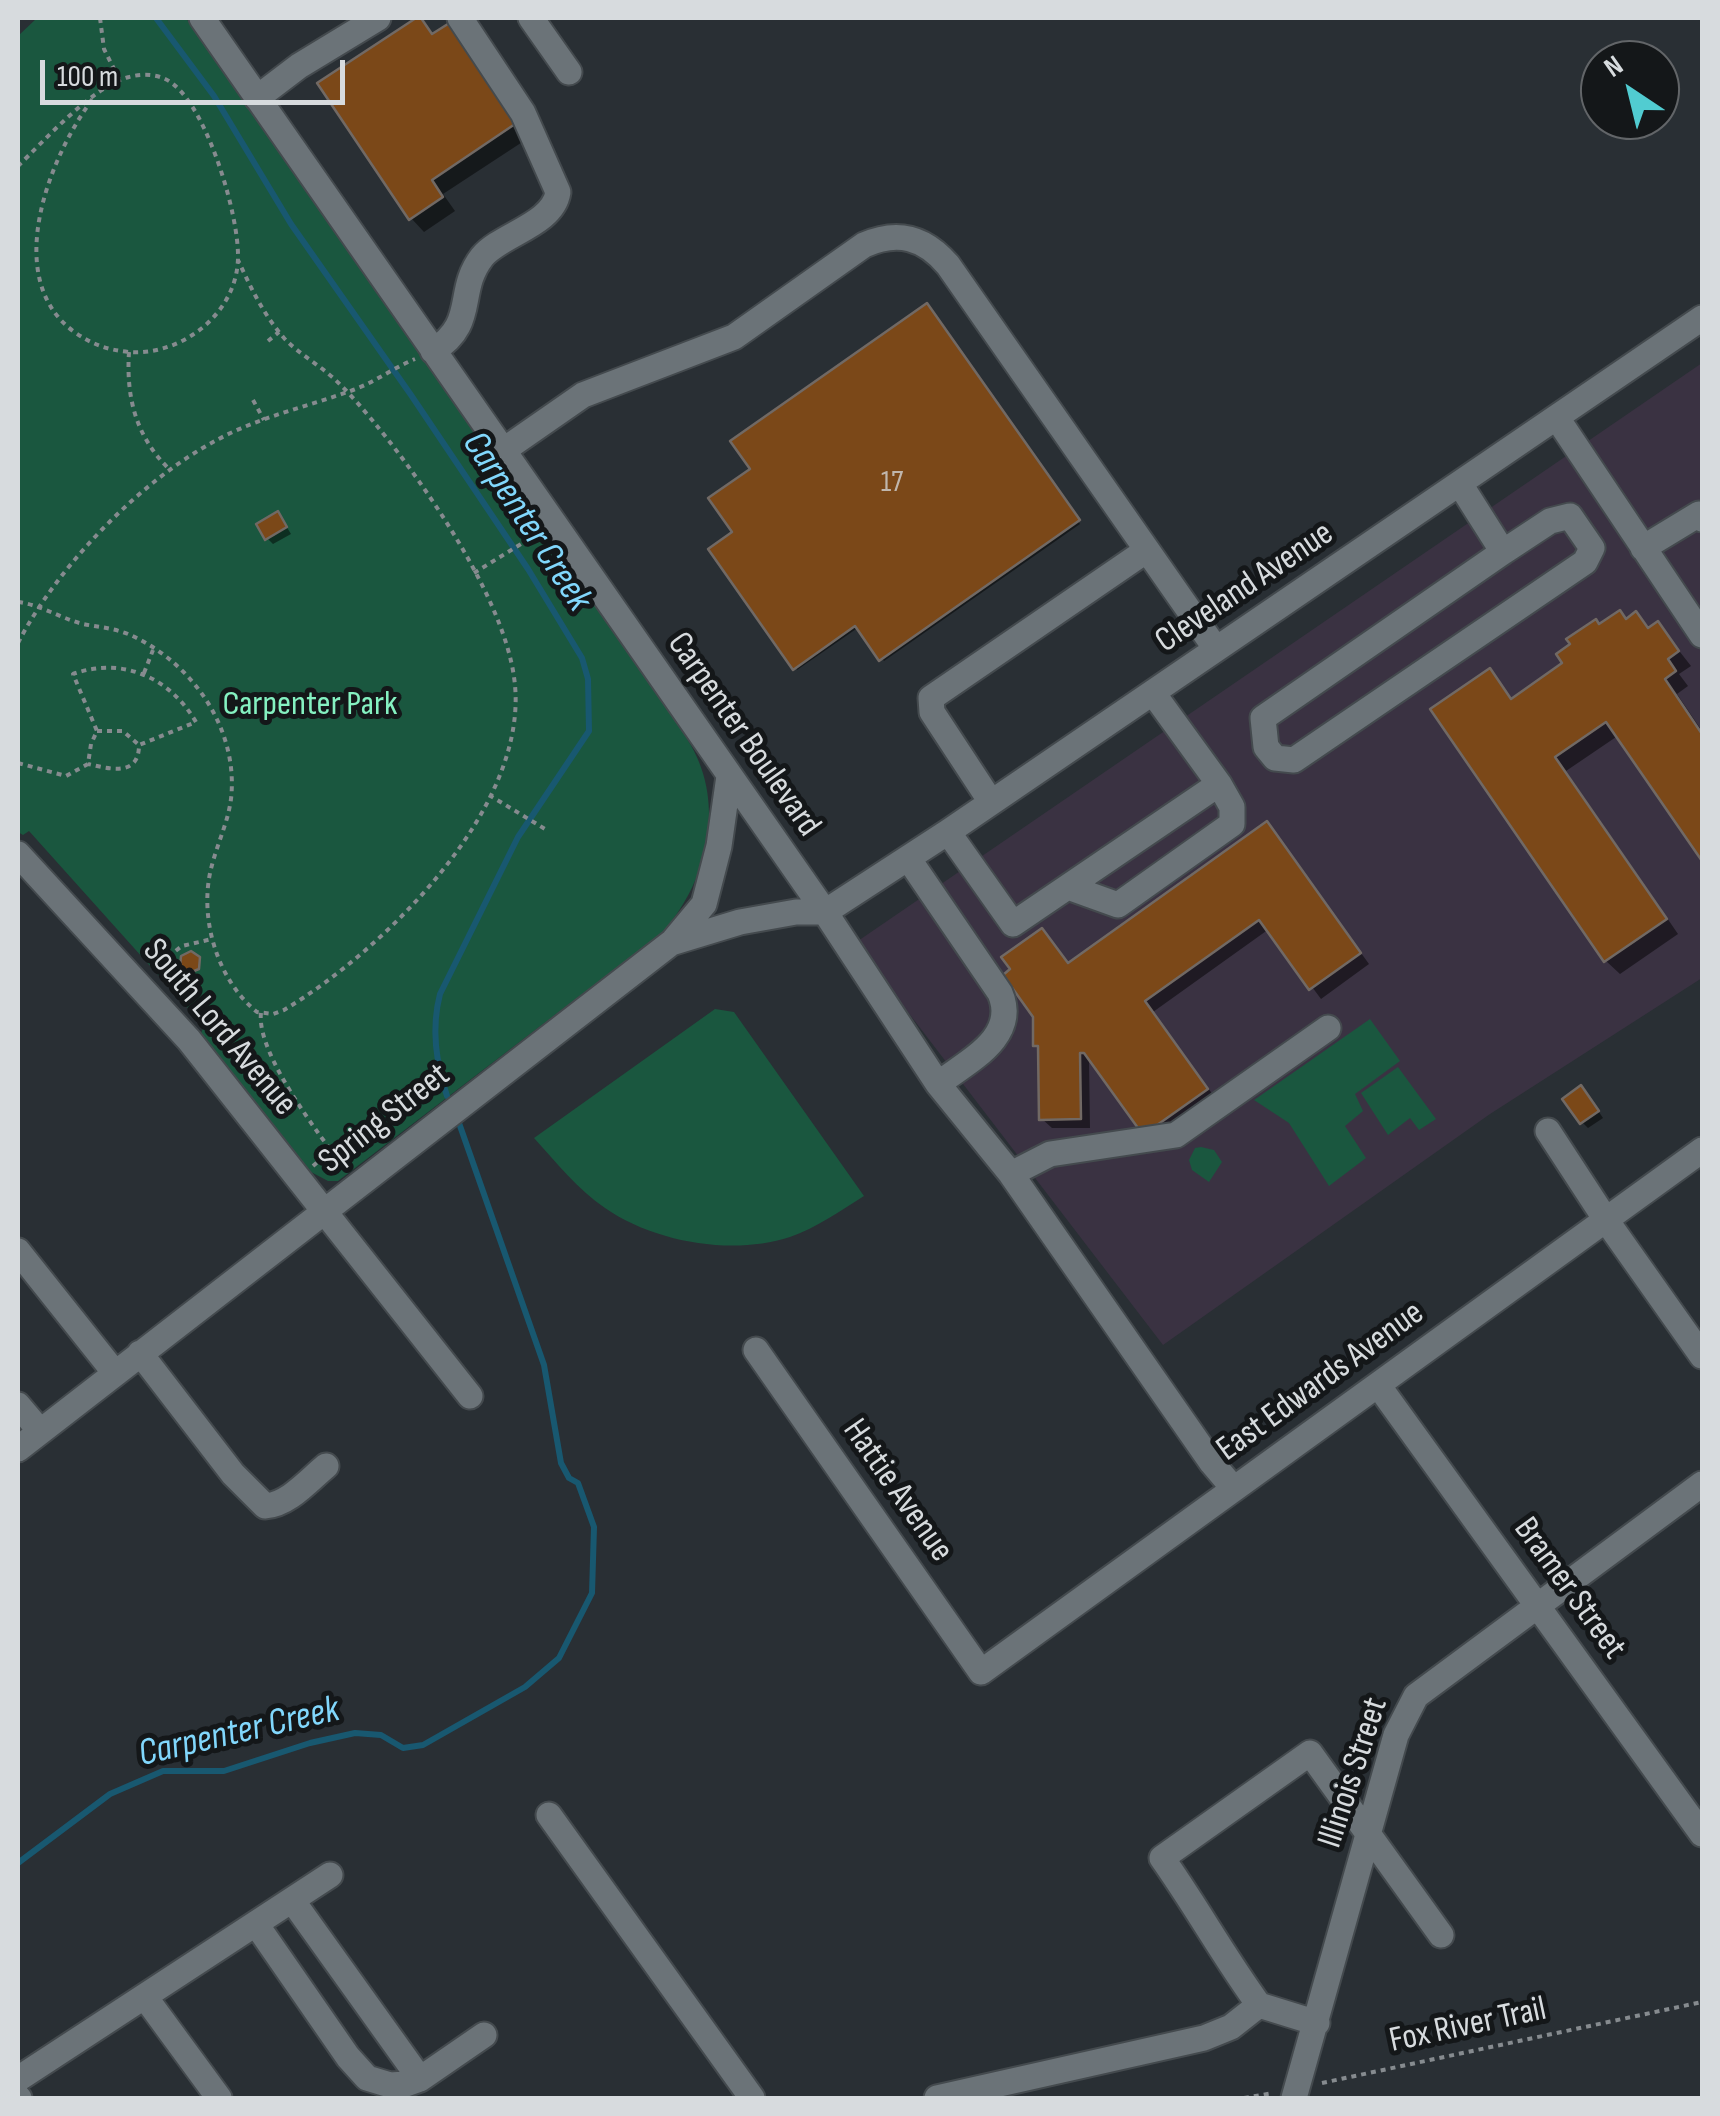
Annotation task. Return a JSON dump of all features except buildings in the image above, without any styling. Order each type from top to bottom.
[{"type":"street","name":"Carpenter Boulevard","points":[[202,18],[825,912],[938,1084],[1010,1174],[1234,1489]]},
{"type":"street","points":[[257,98],[299,66],[378,18]]},
{"type":"street","points":[[433,351],[460,328],[478,262],[489,250],[548,212],[558,192],[522,113],[460,18]]},
{"type":"street","points":[[531,18],[569,72]]},
{"type":"street","points":[[501,452],[583,394],[734,337],[864,245],[899,236],[919,240],[948,264],[1216,650]]},
{"type":"street","name":"Cleveland Avenue","points":[[825,912],[1702,318]]},
{"type":"street","points":[[1557,418],[1702,634]]},
{"type":"street","points":[[1460,484],[1503,552]]},
{"type":"street","points":[[1644,548],[1699,514],[1702,519]]},
{"type":"street","points":[[1570,516],[1592,548],[1585,562],[1294,760],[1275,758],[1266,747],[1264,718],[1503,552],[1550,521],[1570,516]]},
{"type":"street","points":[[991,802],[932,712],[931,698],[1147,550]]},
{"type":"street","points":[[1068,887],[1118,905],[1232,824],[1232,807],[1153,693]]},
{"type":"street","points":[[670,943],[704,904],[719,846],[729,776]]},
{"type":"street","points":[[948,832],[1012,924],[1218,784]]},
{"type":"street","name":"South Lord Avenue","points":[[18,854],[196,1050],[470,1396]]},
{"type":"street","points":[[908,858],[1005,1006],[1006,1018],[995,1040],[938,1084]]},
{"type":"street","name":"Spring Street","points":[[18,1448],[670,943],[740,922],[796,912],[825,912]]},
{"type":"street","points":[[1010,1174],[1050,1154],[1176,1136],[1328,1028]]},
{"type":"street","points":[[1548,1131],[1702,1356]]},
{"type":"street","name":"East Edwards Avenue","points":[[981,1672],[1702,1150]]},
{"type":"street","points":[[18,1251],[115,1373]]},
{"type":"street","name":"Hattie Avenue","points":[[756,1350],[981,1672]]},
{"type":"street","points":[[140,1354],[233,1474],[265,1506],[284,1501],[326,1466]]},
{"type":"street","name":"Bramer Street","points":[[1378,1385],[1702,1834]]},
{"type":"street","points":[[18,1405],[40,1431]]},
{"type":"street","name":"Illinois Street","points":[[1296,2093],[1396,1735],[1416,1696],[1702,1484]]},
{"type":"street","points":[[1316,2024],[1259,2005],[1222,1955],[1195,1904],[1162,1858],[1310,1753],[1441,1935]]},
{"type":"street","points":[[549,1815],[752,2098]]},
{"type":"street","points":[[18,2079],[330,1874]]},
{"type":"street","points":[[292,1900],[420,2079]]},
{"type":"street","points":[[256,1924],[367,2078],[390,2085],[420,2079],[484,2035]]},
{"type":"street","points":[[145,1996],[219,2098]]},
{"type":"street","points":[[938,2098],[1204,2038],[1231,2028],[1259,2005]]},
{"type":"path","points":[[100,18],[104,49],[119,80]]},
{"type":"path","points":[[18,166],[94,97],[119,80],[143,75],[163,78],[175,85],[197,112],[226,189],[238,260],[258,302],[279,332],[367,414],[440,511],[474,572],[503,636],[515,681],[513,732],[488,795],[445,866],[386,934],[296,1002],[276,1013],[261,1013],[253,1010],[236,988],[212,939],[208,889],[230,807],[230,762],[204,696],[188,675],[154,648],[122,632],[18,602]]},
{"type":"path","points":[[94,97],[74,128],[46,196],[36,244],[36,273],[52,310],[66,326],[92,344],[129,352],[171,347],[202,328],[225,300],[238,260]]},
{"type":"path","points":[[268,341],[279,332]]},
{"type":"path","points":[[129,352],[128,390],[136,420],[150,447],[170,470]]},
{"type":"path","points":[[18,643],[38,606],[92,542],[170,470],[218,439],[345,393],[403,364]]},
{"type":"path","points":[[253,400],[264,420]]},
{"type":"path","points":[[474,572],[529,539]]},
{"type":"path","points":[[144,673],[154,648]]},
{"type":"path","points":[[88,764],[97,731],[73,674],[108,668],[144,673],[174,693],[196,722],[138,745]]},
{"type":"path","points":[[97,731],[123,731],[138,745]]},
{"type":"path","points":[[18,762],[66,776],[88,764],[114,770],[127,768],[137,758],[138,745]]},
{"type":"path","points":[[488,795],[545,829]]},
{"type":"path","points":[[137,981],[176,949],[212,939]]},
{"type":"path","points":[[261,1013],[262,1032],[278,1070],[348,1174]]},
{"type":"path","name":"Fox River Trail","points":[[1244,2098],[1296,2093],[1702,2002]]},
{"type":"shaded area","points":[[1702,363],[1702,978],[1490,1114],[1163,1345],[855,943]]},
{"type":"green space","name":"Carpenter Park","points":[[37,18],[186,18],[664,704],[691,745],[703,774],[708,798],[706,847],[690,893],[662,933],[338,1181],[328,1181],[311,1172],[201,1033],[204,1026],[29,831],[23,835],[18,832],[18,36]]},
{"type":"green space","points":[[715,1009],[734,1012],[864,1196],[790,1237],[767,1243],[719,1245],[646,1230],[595,1201],[534,1138]]},
{"type":"green space","points":[[1370,1019],[1400,1061],[1355,1094],[1363,1111],[1345,1126],[1366,1158],[1329,1186],[1289,1123],[1254,1100]]},
{"type":"green space","points":[[1398,1067],[1436,1119],[1419,1130],[1410,1118],[1388,1135],[1361,1093]]},
{"type":"green space","points":[[1195,1148],[1214,1150],[1222,1162],[1209,1182],[1192,1170],[1189,1160]]},
{"type":"waterway","name":"Carpenter Creek","points":[[156,18],[214,96],[291,224],[528,569],[582,658],[588,679],[589,731],[518,837],[440,994],[436,1045],[447,1096]]},
{"type":"waterway","name":"Carpenter Creek","points":[[18,1863],[110,1794],[163,1771],[224,1771],[355,1733],[381,1735],[403,1748],[423,1745],[525,1687],[559,1658],[592,1593],[594,1527],[578,1483],[569,1478],[561,1463],[544,1365],[459,1123]]}]
